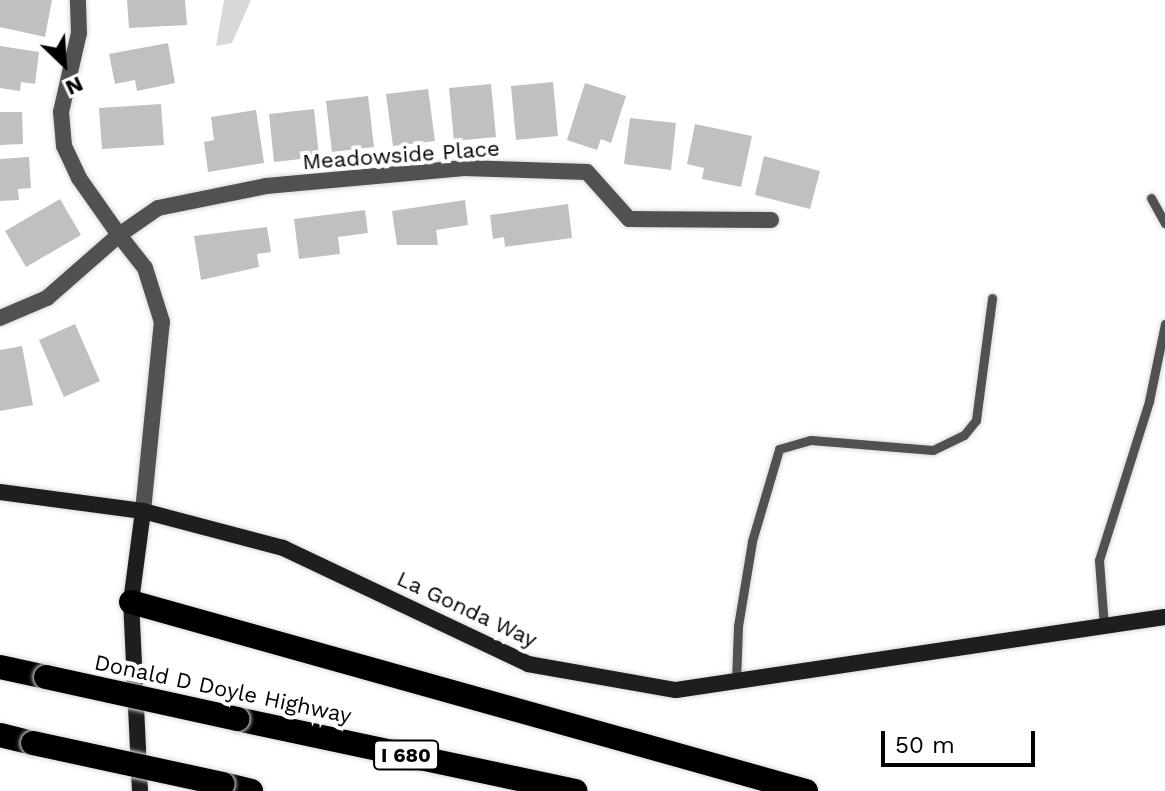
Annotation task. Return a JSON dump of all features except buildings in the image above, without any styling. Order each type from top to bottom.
[{"type":"highway","points":[[131,602],[806,791]]},
{"type":"highway","name":"Donald D Doyle Highway","points":[[0,667],[575,791]]},
{"type":"highway","points":[[0,735],[251,791]]},
{"type":"street","points":[[78,0],[79,33],[61,112],[64,146],[79,178],[145,268],[162,322],[131,602],[140,791]]},
{"type":"street","name":"Meadowside Place","points":[[0,318],[47,298],[119,235],[158,208],[266,186],[464,168],[587,172],[629,219],[771,220]]},
{"type":"street","name":"La Gonda Way","points":[[0,492],[143,511],[283,548],[528,664],[676,690],[1165,617]]},
{"type":"lane","points":[[1151,198],[1165,223]]},
{"type":"lane","points":[[736,681],[738,626],[749,554],[779,449],[791,441],[811,440],[933,450],[964,435],[976,420],[992,298]]},
{"type":"lane","points":[[1104,627],[1099,560],[1149,401],[1165,324]]},
{"type":"shaded area","points":[[224,0],[251,0],[232,43],[216,46]]}]
